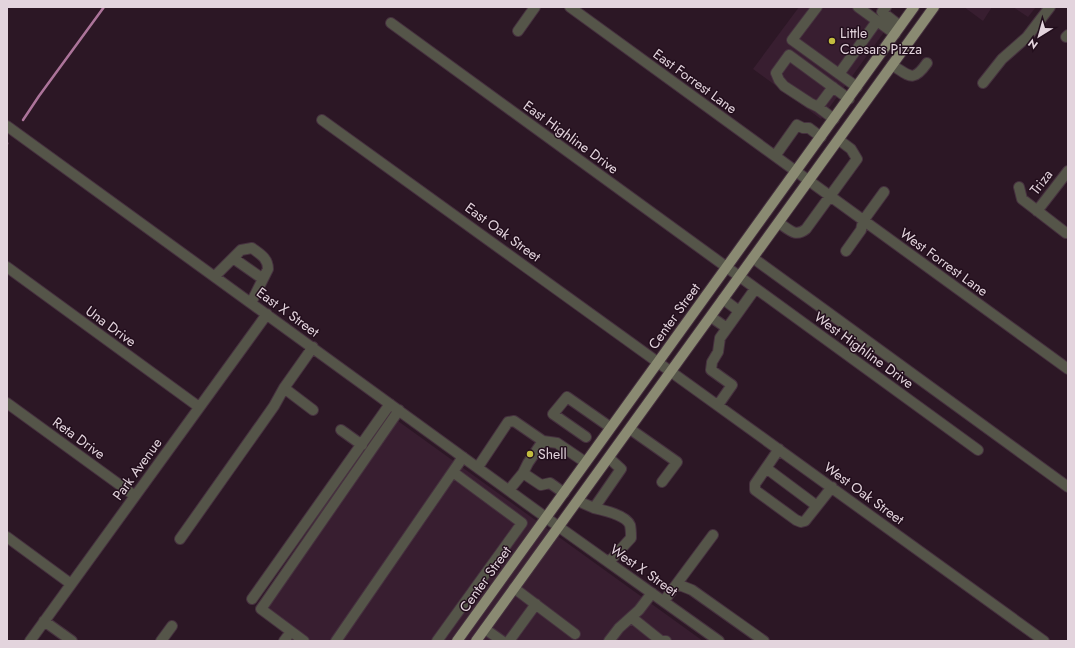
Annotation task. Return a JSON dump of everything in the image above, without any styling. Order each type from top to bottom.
[{"type":"main road","name":"Center Street","points":[[476,641],[514,588],[553,522],[564,493],[585,462],[610,427],[711,317],[723,300],[733,273],[753,258],[779,223],[803,177],[821,137],[914,7]]},
{"type":"main road","name":"Center Street","points":[[457,641],[484,603],[553,522],[578,501],[630,428],[666,366],[733,273],[803,177],[838,140],[934,7]]},
{"type":"main road","points":[[880,56],[892,65]]},
{"type":"street","points":[[518,31],[535,7]]},
{"type":"street","name":"East Forrest Lane","points":[[570,7],[803,177]]},
{"type":"street","points":[[817,7],[792,40],[857,87]]},
{"type":"street","points":[[858,7],[877,21],[898,30]]},
{"type":"street","points":[[886,7],[882,12],[898,30]]},
{"type":"street","points":[[983,83],[1002,59],[1027,37],[1050,7]]},
{"type":"street","points":[[839,74],[877,21]]},
{"type":"street","name":"East Highline Drive","points":[[391,23],[733,273]]},
{"type":"street","points":[[834,119],[818,107],[784,86],[779,80],[776,73],[789,55],[849,99]]},
{"type":"street","points":[[892,65],[908,75],[914,76],[919,74],[927,63]]},
{"type":"street","points":[[818,107],[833,87]]},
{"type":"street","name":"East Oak Street","points":[[322,120],[666,366]]},
{"type":"street","points":[[775,156],[797,125],[802,128],[809,128],[821,137]]},
{"type":"street","name":"East X Street","points":[[7,126],[553,522]]},
{"type":"street","points":[[779,223],[795,233],[803,232],[830,197],[857,159],[851,149],[838,140]]},
{"type":"street","name":"Triza","points":[[1037,211],[1068,171]]},
{"type":"street","name":"West Forrest Lane","points":[[803,177],[1068,369]]},
{"type":"street","points":[[1019,187],[1022,199],[1068,233]]},
{"type":"street","points":[[846,251],[861,230],[863,221],[884,192]]},
{"type":"street","points":[[215,276],[241,250],[252,248],[263,255],[268,264],[268,269],[251,303]]},
{"type":"street","points":[[234,258],[263,279]]},
{"type":"street","points":[[753,258],[1068,487]]},
{"type":"street","name":"Una Drive","points":[[7,267],[199,408]]},
{"type":"street","name":"West Highline Drive","points":[[733,273],[978,450]]},
{"type":"street","points":[[718,405],[732,386],[711,370],[712,362],[718,352],[720,338],[755,289]]},
{"type":"street","points":[[723,300],[739,311]]},
{"type":"street","name":"Park Avenue","points":[[32,640],[44,621],[267,314]]},
{"type":"street","points":[[711,317],[727,328]]},
{"type":"street","points":[[180,539],[274,406],[284,388],[313,347]]},
{"type":"street","name":"West Oak Street","points":[[666,366],[1044,641]]},
{"type":"street","points":[[284,388],[313,410]]},
{"type":"street","points":[[586,437],[553,414],[567,397],[610,427]]},
{"type":"street","name":"Reta Drive","points":[[7,403],[135,496]]},
{"type":"street","points":[[252,599],[390,404]]},
{"type":"street","points":[[304,641],[261,609],[399,410]]},
{"type":"street","points":[[478,467],[508,422],[514,421],[543,442],[557,443],[585,462]]},
{"type":"street","points":[[630,428],[677,462],[662,482]]},
{"type":"street","points":[[341,430],[362,445]]},
{"type":"street","points":[[509,490],[523,473],[528,463],[543,442]]},
{"type":"street","points":[[779,449],[755,484],[755,490],[801,522],[805,522],[832,487]]},
{"type":"street","points":[[336,641],[463,457]]},
{"type":"street","points":[[594,508],[621,469],[609,458]]},
{"type":"street","points":[[766,468],[817,506]]},
{"type":"street","points":[[437,641],[522,522],[453,472]]},
{"type":"street","points":[[523,473],[541,485],[550,483],[564,493]]},
{"type":"street","points":[[578,501],[626,519],[630,525],[631,538],[609,562]]},
{"type":"street","name":"West X Street","points":[[553,522],[719,641]]},
{"type":"street","points":[[664,601],[713,535]]},
{"type":"street","points":[[7,537],[72,584]]},
{"type":"street","points":[[677,584],[692,590],[764,641]]},
{"type":"street","points":[[514,588],[575,634]]},
{"type":"street","points":[[609,641],[619,628],[639,610],[652,592]]},
{"type":"street","points":[[471,593],[484,603]]},
{"type":"street","points":[[508,641],[536,604]]},
{"type":"street","points":[[631,617],[661,641],[666,641]]},
{"type":"street","points":[[44,621],[72,641]]},
{"type":"street","points":[[161,641],[172,626]]},
{"type":"street","points":[[485,629],[502,641]]},
{"type":"shaded area","points":[[799,7],[866,7],[890,24],[821,119],[753,69]]},
{"type":"shaded area","points":[[964,7],[992,7],[983,21]]},
{"type":"shaded area","points":[[1013,7],[1036,7],[1028,17]]},
{"type":"shaded area","points":[[398,421],[703,641],[297,641],[260,615]]},
{"type":"waterway","points":[[23,120],[104,7]]},
{"type":"place","name":"Little Caesars Pizza","points":[[832,41]]},
{"type":"place","name":"Shell","points":[[530,454]]}]
